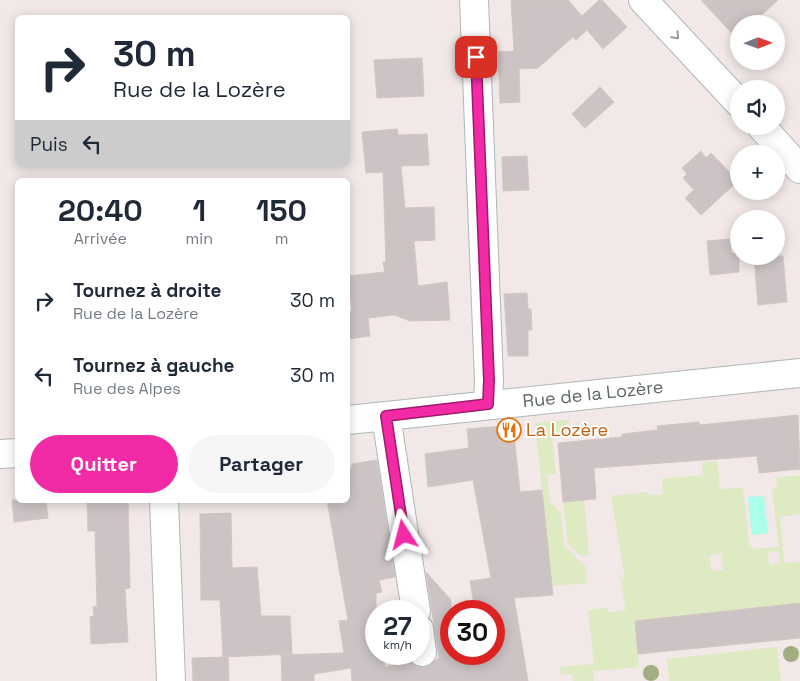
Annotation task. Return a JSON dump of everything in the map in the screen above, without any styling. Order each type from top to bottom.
[{"type":"street","points":[[474,0],[489,380],[488,404]]},
{"type":"street","points":[[643,0],[730,93]]},
{"type":"street","points":[[769,135],[800,168]]},
{"type":"street","name":"Rue de la Lozère","points":[[350,420],[800,373]]},
{"type":"street","points":[[386,416],[414,600]]},
{"type":"street","points":[[0,454],[15,453]]},
{"type":"street","points":[[164,503],[171,681]]},
{"type":"shaded area","points":[[569,420],[569,426],[562,435],[552,436],[556,474],[547,475],[550,504],[553,504],[561,514],[564,546],[586,567],[587,583],[552,586],[535,423]]},
{"type":"shaded area","points":[[717,461],[720,489],[743,488],[749,545],[754,549],[779,547],[772,489],[777,489],[776,478],[800,475],[800,514],[780,517],[784,563],[800,562],[800,603],[635,621],[639,667],[593,671],[594,681],[573,681],[572,674],[561,675],[560,667],[594,664],[588,610],[608,608],[609,613],[626,610],[620,576],[625,579],[611,496],[647,492],[648,495],[663,494],[662,479],[703,475],[702,463]],"holes":[[[779,551],[780,564],[769,565],[768,552]],[[722,553],[723,570],[711,571],[710,555]]]},
{"type":"shaded area","points":[[764,496],[768,533],[752,535],[748,497]]},
{"type":"shaded area","points":[[584,500],[589,555],[581,556],[568,544],[563,502]]},
{"type":"shaded area","points":[[777,647],[781,681],[669,681],[667,659]]},
{"type":"building","points":[[511,0],[568,0],[582,16],[599,0],[602,0],[627,27],[603,49],[587,30],[576,40],[573,37],[538,68],[519,69],[520,102],[500,103],[498,52],[514,51]]},
{"type":"building","points":[[701,0],[778,0],[762,15],[730,15],[730,31]]},
{"type":"building","points":[[422,58],[424,96],[377,98],[374,60]]},
{"type":"building","points":[[600,87],[614,102],[585,128],[572,114]]},
{"type":"building","points":[[397,129],[398,135],[427,134],[429,165],[401,166],[405,208],[434,207],[435,240],[414,241],[418,286],[447,282],[450,320],[410,321],[394,315],[368,318],[370,336],[350,339],[350,311],[352,311],[350,276],[385,272],[383,262],[386,262],[383,172],[366,173],[362,132]]},
{"type":"building","points":[[701,151],[706,158],[711,153],[730,173],[730,188],[701,215],[685,198],[694,190],[683,178],[687,174],[682,168]]},
{"type":"building","points":[[527,156],[529,190],[503,191],[502,157]]},
{"type":"building","points":[[730,239],[730,265],[739,265],[739,272],[710,275],[707,241]]},
{"type":"building","points":[[755,265],[784,265],[787,302],[758,305]]},
{"type":"building","points":[[527,293],[528,309],[531,309],[532,330],[528,330],[528,356],[508,356],[504,294]]},
{"type":"building","points":[[798,415],[800,469],[759,473],[757,456],[594,468],[596,499],[563,502],[558,443],[622,437],[622,434],[658,430],[657,426],[699,422],[699,425]]},
{"type":"building","points":[[513,425],[520,492],[542,490],[553,595],[514,598],[528,681],[352,681],[351,668],[314,674],[314,681],[282,681],[281,655],[344,653],[339,621],[348,620],[328,503],[350,503],[350,468],[352,468],[352,464],[377,460],[395,577],[379,580],[382,592],[376,593],[376,600],[365,600],[365,665],[385,665],[385,667],[414,665],[416,667],[424,667],[439,658],[426,572],[451,600],[440,600],[440,665],[505,665],[505,600],[473,600],[470,581],[491,578],[473,480],[428,487],[425,454],[469,448],[467,429]]},
{"type":"building","points":[[12,500],[15,500],[15,503],[46,503],[48,518],[14,522]]},
{"type":"building","points":[[87,503],[128,503],[130,588],[125,589],[128,642],[91,644],[90,617],[94,616],[93,607],[97,606],[95,531],[88,531]]},
{"type":"building","points":[[231,513],[232,568],[257,567],[261,616],[290,616],[292,654],[223,657],[220,600],[201,600],[200,514]]},
{"type":"building","points":[[800,603],[800,638],[638,654],[635,621]]},
{"type":"building","points":[[228,657],[229,681],[193,681],[192,658]]},
{"type":"place","name":"La Lozère","points":[[509,430]]},
{"type":"route","points":[[404,535],[386,416],[488,404],[489,380],[476,57]]}]
